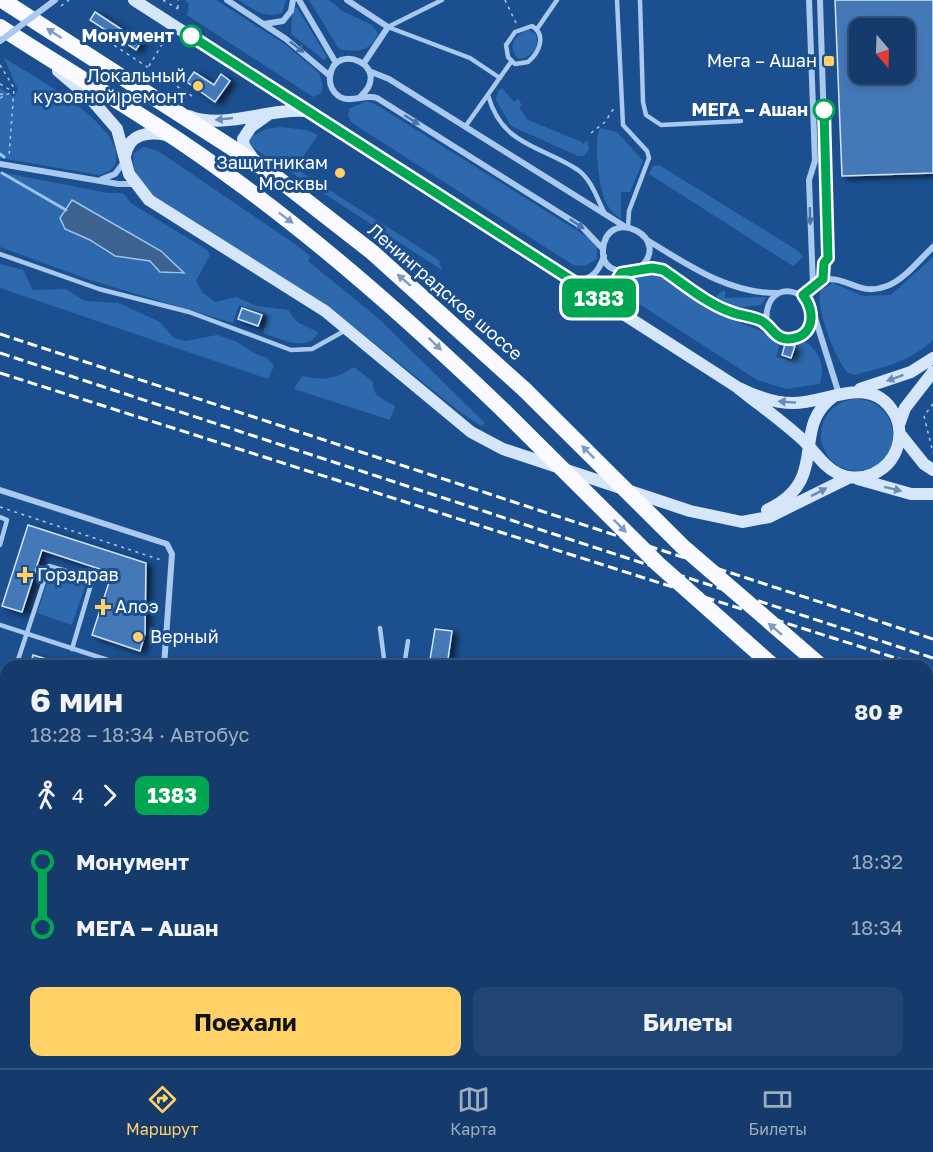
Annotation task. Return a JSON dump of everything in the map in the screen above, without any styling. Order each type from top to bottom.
[{"type":"highway","name":"Ленинградское шоссе","points":[[2,0],[261,167],[372,252],[525,390],[682,546],[813,660]]},
{"type":"highway","points":[[0,27],[231,177],[308,236],[428,337],[658,564],[767,660]]},
{"type":"main road","points":[[134,0],[737,387],[809,446],[835,472],[911,494],[933,494]]},
{"type":"main road","points":[[30,46],[91,99],[112,122],[120,136],[125,160],[135,184],[163,210],[348,328],[457,421],[503,449],[690,511],[725,520],[755,521],[769,517],[852,477],[870,475],[884,468],[897,449],[899,429],[905,408],[933,372]]},
{"type":"main road","points":[[174,110],[207,121],[274,111],[309,111]]},
{"type":"main road","points":[[261,167],[244,146],[243,139],[260,119],[274,111]]},
{"type":"main road","points":[[125,160],[128,147],[141,135],[153,132],[169,135]]},
{"type":"main road","points":[[737,387],[759,397],[791,403],[814,401],[901,376],[933,358]]},
{"type":"main road","points":[[854,391],[869,393],[883,400],[893,411],[899,429],[924,464],[933,470]]},
{"type":"main road","points":[[725,520],[760,513],[792,495],[801,484],[809,446],[821,409],[839,394]]},
{"type":"main road","points":[[813,431],[819,456]]},
{"type":"street","points":[[0,41],[55,0]]},
{"type":"street","points":[[227,0],[302,51],[330,76]]},
{"type":"street","points":[[261,23],[273,25],[283,21],[291,11],[293,0]]},
{"type":"street","points":[[299,0],[336,63]]},
{"type":"street","points":[[347,0],[388,27],[364,63]]},
{"type":"street","points":[[808,0],[815,161],[809,180],[813,285]]},
{"type":"street","points":[[820,0],[828,252],[823,279]]},
{"type":"street","points":[[360,97],[367,90],[371,81],[364,63],[355,58],[336,63],[330,76],[333,91],[341,97],[350,99],[370,96],[387,104],[582,227],[603,249]]},
{"type":"street","points":[[369,71],[389,79],[606,216],[626,227],[637,229],[647,240],[719,281],[737,288],[779,293],[791,291],[803,295],[811,305],[839,394]]},
{"type":"street","points":[[96,180],[115,174],[125,160]]},
{"type":"street","points":[[0,164],[135,184]]},
{"type":"street","points":[[626,227],[612,231],[604,242],[603,249],[609,267],[621,273],[663,270],[730,312],[753,318],[786,339],[799,337],[808,329],[813,317]]},
{"type":"street","points":[[638,270],[645,264],[650,251],[647,240]]},
{"type":"street","points":[[803,295],[823,279],[843,280],[861,289],[889,286],[933,247]]},
{"type":"street","points":[[573,281],[591,278],[600,268],[604,256]]},
{"type":"street","points":[[604,301],[621,273]]},
{"type":"street","points":[[767,325],[765,312],[769,301],[779,293]]},
{"type":"street","points":[[0,490],[167,544],[171,548],[164,660]]},
{"type":"lane","points":[[388,27],[442,0]]},
{"type":"lane","points":[[537,29],[557,0]]},
{"type":"lane","points":[[617,0],[623,125],[647,151],[649,159],[629,211],[626,227]]},
{"type":"lane","points":[[640,0],[643,102],[646,115],[662,124],[741,121]]},
{"type":"lane","points":[[465,127],[511,62],[507,45],[519,30],[532,26],[537,29],[541,42],[537,54],[528,62],[515,64],[511,62]]},
{"type":"lane","points":[[388,27],[470,58],[500,78]]},
{"type":"lane","points":[[488,95],[498,121],[515,138],[579,171],[590,182],[606,216]]},
{"type":"lane","points":[[0,254],[99,289],[189,312],[291,350],[312,349],[348,328]]},
{"type":"lane","points":[[0,517],[7,520],[0,545]]},
{"type":"lane","points":[[18,660],[45,571],[49,566],[55,566],[92,581],[72,649]]},
{"type":"lane","points":[[0,625],[107,660]]},
{"type":"lane","points":[[380,628],[384,660]]},
{"type":"lane","points":[[405,660],[408,640]]},
{"type":"path","points":[[163,0],[178,9],[178,0]]},
{"type":"path","points":[[505,0],[519,30]]},
{"type":"path","points":[[89,29],[195,98]]},
{"type":"path","points":[[148,67],[167,36]]},
{"type":"path","points":[[0,65],[14,88],[9,165]]},
{"type":"path","points":[[0,84],[12,92]]},
{"type":"path","points":[[0,98],[12,92]]},
{"type":"path","points":[[0,94],[8,95]]},
{"type":"path","points":[[591,133],[605,122],[621,99]]},
{"type":"path","points":[[933,404],[924,416],[933,453]]},
{"type":"path","points":[[0,507],[171,563]]},
{"type":"shaded area","points":[[185,0],[216,0],[286,45],[319,73],[323,86],[321,93],[313,97],[187,15],[189,4]]},
{"type":"shaded area","points":[[239,0],[286,0],[282,13],[270,15],[259,12]]},
{"type":"shaded area","points":[[309,0],[329,0],[342,11],[372,25],[378,33],[372,44],[352,51],[339,49]]},
{"type":"shaded area","points":[[296,6],[327,57],[324,60],[291,34],[292,16]]},
{"type":"shaded area","points":[[529,30],[536,35],[537,45],[530,55],[518,59],[513,50],[514,42],[519,35]]},
{"type":"shaded area","points":[[4,58],[55,89],[94,119],[108,135],[116,150],[115,165],[108,172],[99,175],[0,158],[0,88],[14,97],[18,90]]},
{"type":"shaded area","points":[[502,88],[514,102],[518,99],[522,105],[519,108],[528,120],[582,142],[583,145],[587,139],[589,149],[584,156],[578,156],[511,126],[496,100],[498,91]]},
{"type":"shaded area","points":[[366,101],[375,104],[589,238],[597,247],[597,259],[585,266],[573,265],[351,122],[348,116],[349,109]]},
{"type":"shaded area","points":[[281,127],[306,130],[318,135],[295,168],[439,260],[442,270],[249,145],[249,138],[266,129]]},
{"type":"shaded area","points":[[600,128],[617,132],[643,161],[630,192],[621,192],[621,219],[607,205],[604,198],[597,155]]},
{"type":"shaded area","points":[[144,147],[158,151],[295,244],[311,257],[308,261],[378,318],[485,423],[481,426],[460,412],[324,303],[156,198],[142,184],[134,166],[134,153]]},
{"type":"shaded area","points":[[659,165],[797,250],[803,257],[793,266],[649,174],[653,166]]},
{"type":"shaded area","points":[[0,172],[108,193],[123,193],[132,204],[207,250],[210,255],[196,281],[203,293],[215,302],[236,297],[257,306],[288,310],[297,322],[318,332],[314,339],[308,342],[285,341],[263,333],[268,315],[239,305],[233,323],[90,280],[0,247]],"holes":[[[72,200],[161,251],[173,261],[182,275],[160,270],[150,261],[114,256],[98,247],[60,218]]]},
{"type":"shaded area","points":[[72,200],[161,251],[184,273],[160,272],[150,261],[115,256],[90,240],[65,229],[60,218]]},
{"type":"shaded area","points":[[933,257],[933,340],[896,363],[854,375],[848,373],[827,333],[821,308],[821,290],[833,283],[863,296],[891,295]]},
{"type":"shaded area","points":[[0,264],[23,270],[33,290],[66,289],[85,301],[119,303],[160,322],[174,338],[185,341],[217,335],[237,342],[267,358],[274,366],[268,379],[0,288]]},
{"type":"shaded area","points":[[642,273],[664,279],[720,314],[781,339],[776,357],[792,361],[797,345],[788,342],[803,340],[814,349],[820,359],[822,371],[820,384],[786,389],[757,380],[619,290],[623,280]]},
{"type":"shaded area","points":[[725,291],[725,298],[767,297],[761,305],[734,308],[716,297]]},
{"type":"shaded area","points":[[354,367],[373,382],[377,395],[395,406],[390,420],[294,389],[302,376],[330,378]]},
{"type":"shaded area","points":[[857,399],[871,402],[883,409],[890,421],[893,435],[890,449],[883,461],[871,468],[857,471],[843,468],[831,461],[824,449],[821,435],[824,421],[831,409],[843,402]]},
{"type":"shaded area","points":[[51,571],[86,583],[72,625],[37,613]]},
{"type":"building","points":[[835,0],[933,0],[933,173],[842,176]]},
{"type":"building","points":[[95,12],[141,42],[136,50],[90,20]]},
{"type":"building","points":[[194,72],[214,85],[221,74],[230,81],[215,102],[187,82]]},
{"type":"building","points":[[242,308],[262,315],[258,326],[238,319]]},
{"type":"building","points":[[785,344],[795,346],[791,358],[782,355]]},
{"type":"building","points":[[28,525],[146,563],[145,634],[140,651],[92,635],[112,573],[42,550],[22,612],[2,606]]},
{"type":"building","points":[[435,629],[452,631],[448,660],[430,660]]},
{"type":"building","points":[[33,655],[50,660],[32,660]]},
{"type":"waterway","points":[[0,154],[4,157]]},
{"type":"waterway","points":[[2,173],[66,210]]},
{"type":"railway","points":[[0,334],[933,639]]},
{"type":"railway","points":[[0,353],[933,658]]},
{"type":"railway","points":[[0,373],[902,660]]},
{"type":"bus line","name":"1383","points":[[191,36],[604,301],[621,273],[652,268],[663,270],[723,309],[760,321],[775,334],[786,339],[799,337],[808,329],[813,317],[811,305],[803,295],[823,279],[824,263],[828,258],[824,110]]},
{"type":"place","name":"Монумент","points":[[191,36]]},
{"type":"place","name":"Мега – Ашан","points":[[829,61]]},
{"type":"place","name":"Локальный кузовной ремонт","points":[[198,86]]},
{"type":"place","name":"МЕГА – Ашан","points":[[824,110]]},
{"type":"place","name":"Защитникам Москвы","points":[[340,173]]},
{"type":"place","name":"Горздрав","points":[[25,575]]},
{"type":"place","name":"Алоэ","points":[[103,607]]},
{"type":"place","name":"Верный","points":[[138,637]]}]
